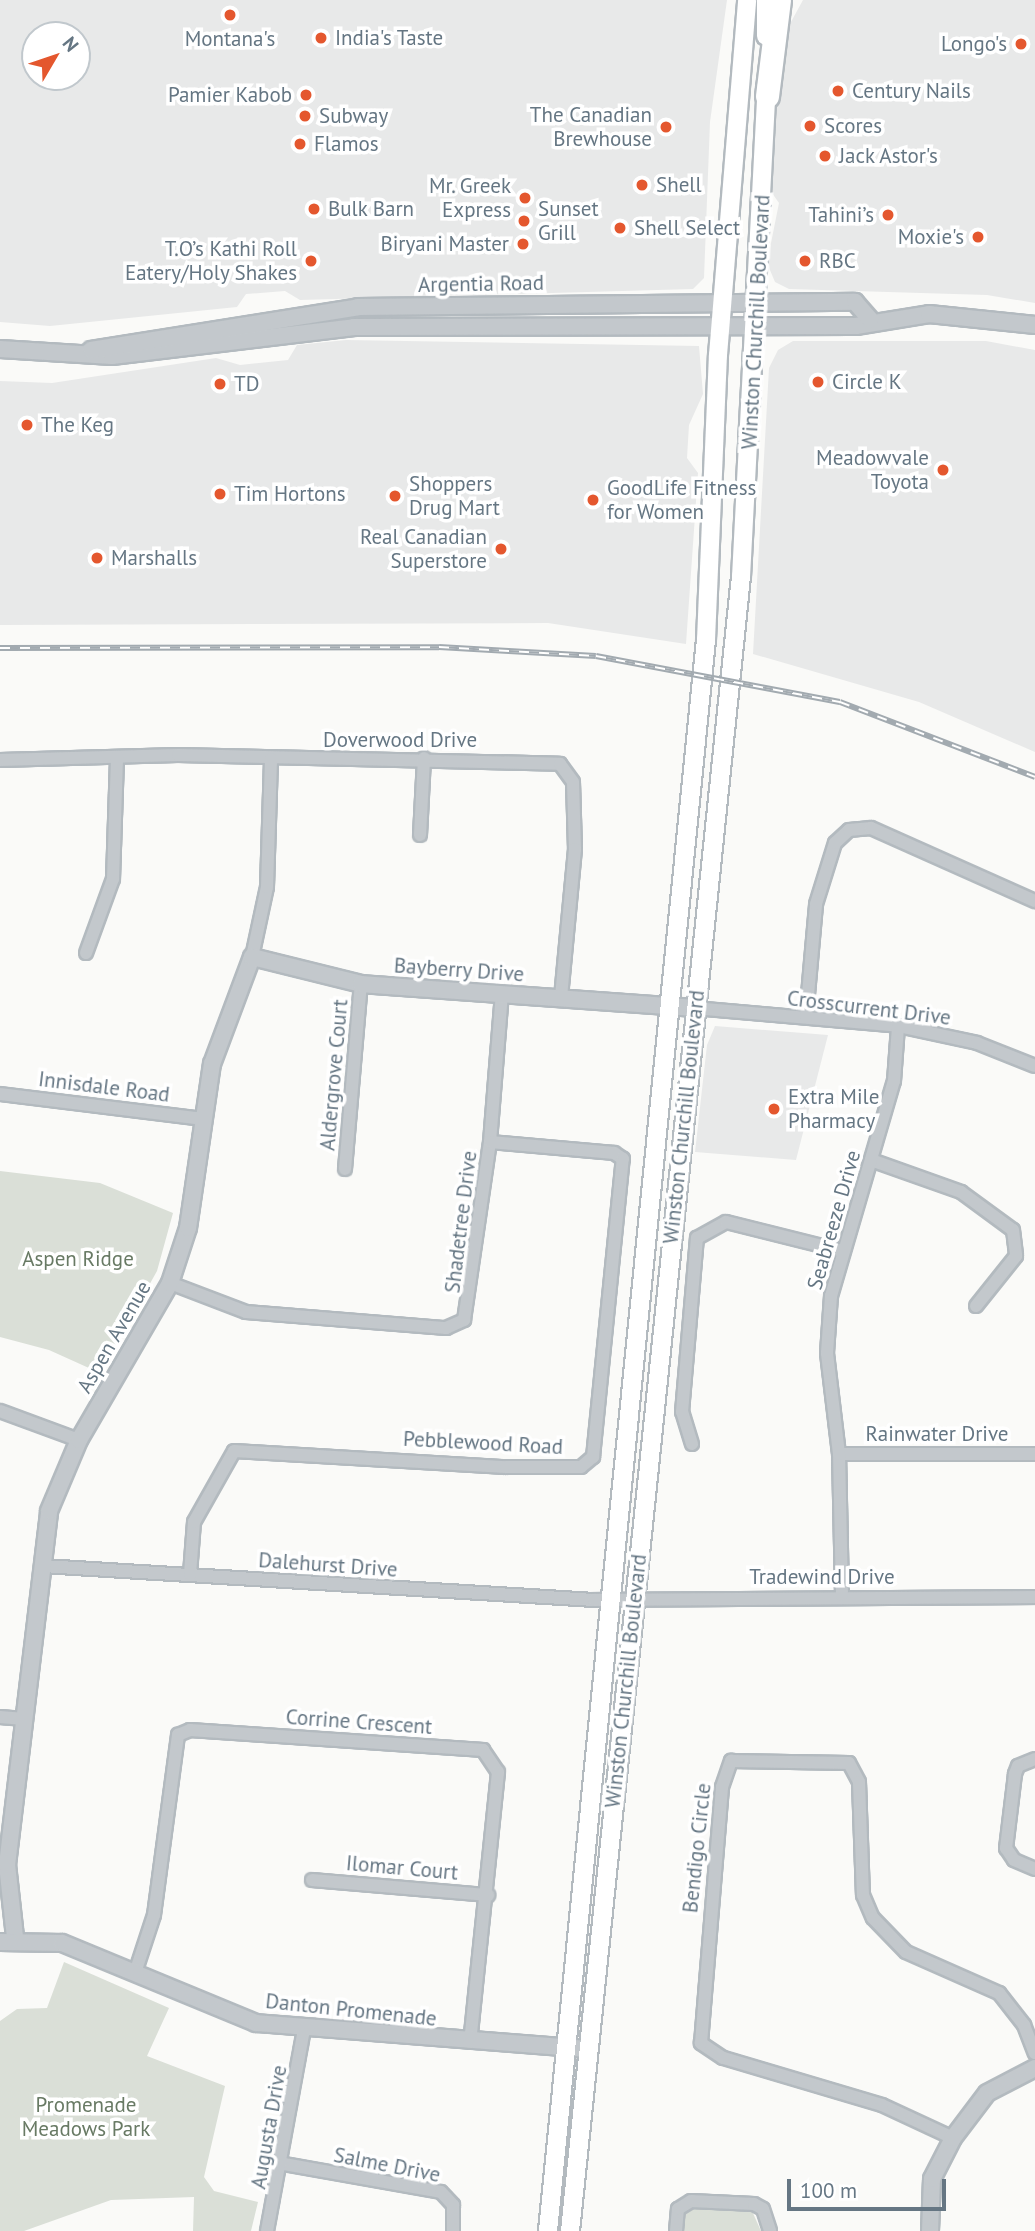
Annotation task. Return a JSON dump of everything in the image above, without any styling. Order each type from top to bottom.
[{"type":"highway","points":[[767,96],[779,0]]},
{"type":"main road","name":"Winston Churchill Boulevard","points":[[548,2231],[667,1006],[707,628],[721,327],[747,0]]},
{"type":"main road","name":"Winston Churchill Boulevard","points":[[570,2231],[694,1008],[741,576],[767,96],[766,0]]},
{"type":"street","name":"Argentia Road","points":[[89,351],[331,309],[855,302],[870,319]]},
{"type":"street","name":"Argentia Road","points":[[0,349],[89,351],[112,356],[369,327],[856,326],[870,319],[985,315],[1035,325]]},
{"type":"street","name":"Doverwood Drive","points":[[0,760],[117,757],[552,761],[573,782],[575,849],[561,998]]},
{"type":"street","points":[[86,953],[113,879],[117,757]]},
{"type":"street","points":[[420,835],[424,758]]},
{"type":"street","name":"Aspen Avenue","points":[[8,1940],[7,1865],[49,1511],[79,1440],[170,1283],[188,1228],[203,1119],[222,1025],[252,957],[267,887],[271,759]]},
{"type":"street","points":[[806,1017],[816,904],[835,843],[849,830],[872,828],[1035,901]]},
{"type":"street","name":"Bayberry Drive","points":[[252,957],[361,984],[694,1008]]},
{"type":"street","name":"Aldergrove Court","points":[[345,1169],[361,984]]},
{"type":"street","name":"Shadetree Drive","points":[[170,1283],[246,1312],[454,1326],[470,1312],[490,1142],[502,994]]},
{"type":"street","name":"Crosscurrent Drive","points":[[694,1008],[898,1026],[977,1043],[1035,1066]]},
{"type":"street","name":"Seabreeze Drive","points":[[842,1595],[839,1454],[827,1353],[842,1251],[894,1081],[898,1026]]},
{"type":"street","name":"Innisdale Road","points":[[0,1094],[203,1119]]},
{"type":"street","name":"Pebblewood Road","points":[[190,1574],[198,1512],[234,1451],[506,1467],[581,1466],[593,1457],[623,1159],[614,1153],[490,1142]]},
{"type":"street","points":[[871,1160],[961,1192],[1013,1230],[1016,1256],[976,1306]]},
{"type":"street","points":[[692,1444],[682,1412],[697,1238],[726,1222],[842,1251]]},
{"type":"street","points":[[0,1412],[79,1440]]},
{"type":"street","name":"Rainwater Drive","points":[[839,1454],[1035,1454]]},
{"type":"street","name":"Dalehurst Drive","points":[[43,1566],[610,1601]]},
{"type":"street","name":"Tradewind Drive","points":[[610,1601],[842,1595],[1035,1597]]},
{"type":"street","points":[[0,1717],[24,1719]]},
{"type":"street","name":"Corrine Crescent","points":[[135,1973],[158,1892],[171,1752],[178,1735],[190,1730],[483,1750],[498,1772],[488,1895],[470,2042]]},
{"type":"street","points":[[1035,1759],[1018,1766],[1015,1774],[1006,1848],[1014,1860],[1035,1869]]},
{"type":"street","name":"Bendigo Circle","points":[[953,2138],[854,2094],[723,2058],[701,2043],[722,1787],[731,1761],[849,1763],[859,1782],[863,1895],[873,1918],[906,1952],[999,1993],[1024,2025],[1035,2053]]},
{"type":"street","name":"Ilomar Court","points":[[312,1880],[488,1895]]},
{"type":"street","name":"Danton Promenade","points":[[8,1940],[62,1943],[233,2017],[304,2030],[589,2049]]},
{"type":"street","name":"Augusta Drive","points":[[267,2231],[284,2164],[304,2030]]},
{"type":"street","points":[[930,2231],[932,2179],[953,2138],[987,2093],[1035,2068]]},
{"type":"street","name":"Salme Drive","points":[[284,2164],[442,2192],[453,2206],[453,2231]]},
{"type":"street","points":[[676,2231],[678,2209],[691,2202],[754,2204],[763,2209],[770,2231]]},
{"type":"shaded area","points":[[0,0],[727,0],[710,122],[704,278],[693,289],[300,300],[285,291],[246,294],[237,307],[50,326],[0,322]]},
{"type":"shaded area","points":[[803,0],[1035,0],[1035,303],[987,295],[789,289],[775,282],[767,263],[779,203],[772,193],[780,42]]},
{"type":"shaded area","points":[[346,340],[699,346],[703,394],[689,425],[687,458],[698,473],[686,644],[548,623],[0,625],[0,381],[52,383],[216,358],[240,365],[288,360],[297,345]]},
{"type":"shaded area","points":[[793,341],[986,341],[1035,350],[1035,752],[919,702],[753,654],[769,368],[778,350]]},
{"type":"shaded area","points":[[715,1026],[828,1035],[796,1160],[695,1152],[707,1045]]},
{"type":"green space","name":"Aspen Ridge","points":[[0,1171],[100,1183],[173,1213],[157,1271],[100,1373],[49,1350],[0,1337]]},
{"type":"green space","name":"Promenade Meadows Park","points":[[64,1962],[169,2008],[147,2056],[225,2086],[204,2177],[214,2191],[258,2202],[251,2231],[193,2231],[194,2197],[111,2200],[24,2231],[0,2231],[0,2021],[17,2009],[47,2008]]},
{"type":"green space","points":[[690,2206],[752,2211],[761,2231],[680,2231],[683,2210]]},
{"type":"railway","points":[[0,648],[439,647],[596,656],[840,702],[1035,777]]},
{"type":"place","name":"Montana's","points":[[230,15]]},
{"type":"place","name":"India's Taste","points":[[321,38]]},
{"type":"place","name":"Longo's","points":[[1021,44]]},
{"type":"place","name":"Century Nails","points":[[838,91]]},
{"type":"place","name":"Pamier Kabob","points":[[306,95]]},
{"type":"place","name":"Subway","points":[[305,116]]},
{"type":"place","name":"Scores","points":[[810,126]]},
{"type":"place","name":"The Canadian Brewhouse","points":[[666,127]]},
{"type":"place","name":"Flamos","points":[[300,144]]},
{"type":"place","name":"Jack Astor's","points":[[825,156]]},
{"type":"place","name":"Shell","points":[[642,185]]},
{"type":"place","name":"Mr. Greek Express","points":[[525,198]]},
{"type":"place","name":"Bulk Barn","points":[[314,209]]},
{"type":"place","name":"Tahini’s","points":[[888,215]]},
{"type":"place","name":"Sunset Grill","points":[[524,221]]},
{"type":"place","name":"Shell Select","points":[[620,228]]},
{"type":"place","name":"Moxie's","points":[[978,237]]},
{"type":"place","name":"Biryani Master","points":[[523,244]]},
{"type":"place","name":"T.O’s Kathi Roll Eatery/Holy Shakes","points":[[311,261]]},
{"type":"place","name":"RBC","points":[[805,261]]},
{"type":"place","name":"Circle K","points":[[818,382]]},
{"type":"place","name":"TD","points":[[220,384]]},
{"type":"place","name":"The Keg","points":[[27,425]]},
{"type":"place","name":"Meadowvale Toyota","points":[[943,470]]},
{"type":"place","name":"Tim Hortons","points":[[220,494]]},
{"type":"place","name":"Shoppers Drug Mart","points":[[395,496]]},
{"type":"place","name":"GoodLife Fitness for Women","points":[[593,500]]},
{"type":"place","name":"Real Canadian Superstore","points":[[501,549]]},
{"type":"place","name":"Marshalls","points":[[97,558]]},
{"type":"place","name":"Extra Mile Pharmacy","points":[[774,1109]]}]
